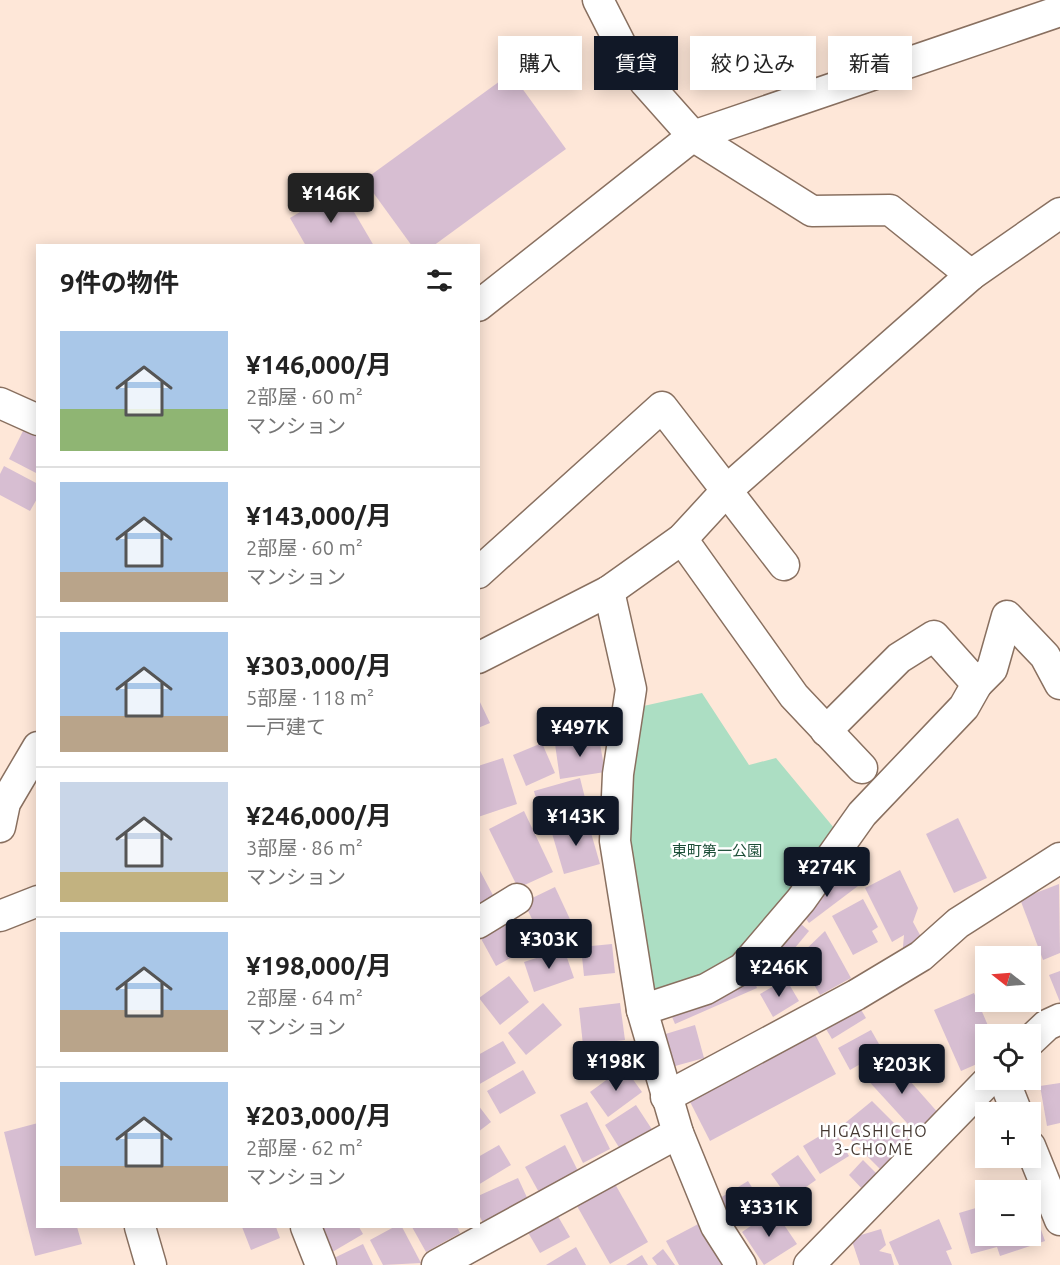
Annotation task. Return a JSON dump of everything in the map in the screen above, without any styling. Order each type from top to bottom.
[{"type":"street","points":[[598,0],[626,55],[645,82],[693,136],[812,211],[890,210],[971,275]]},
{"type":"street","points":[[480,304],[693,136],[1060,11]]},
{"type":"street","points":[[480,657],[609,591],[682,539],[728,489],[971,275],[1054,228]]},
{"type":"street","points":[[0,403],[36,419]]},
{"type":"street","points":[[480,571],[662,407],[728,489],[784,565]]},
{"type":"street","points":[[682,539],[794,696],[862,768]]},
{"type":"street","points":[[609,591],[631,689],[618,774],[615,841],[642,1010],[678,1133],[716,1226],[741,1265]]},
{"type":"street","points":[[642,1010],[706,988],[743,968],[801,900],[862,814],[964,707],[977,684],[992,669],[1007,615],[1045,656],[1060,684]]},
{"type":"street","points":[[826,731],[899,658],[934,636],[977,684]]},
{"type":"street","points":[[0,827],[5,803],[36,750]]},
{"type":"street","points":[[666,1097],[866,990],[921,956],[958,923],[1060,858]]},
{"type":"street","points":[[480,922],[517,899]]},
{"type":"street","points":[[0,916],[36,902]]},
{"type":"street","points":[[1041,1031],[1060,1019]]},
{"type":"street","points":[[809,1265],[979,1090]]},
{"type":"street","points":[[437,1265],[475,1236],[678,1133]]},
{"type":"street","points":[[1039,1168],[1060,1220]]},
{"type":"street","points":[[140,1228],[151,1265]]},
{"type":"street","points":[[306,1228],[321,1265]]},
{"type":"green space","name":"東町第一公園","points":[[702,693],[749,765],[776,758],[839,834],[746,959],[648,996],[623,835],[639,707]]},
{"type":"building","points":[[498,82],[498,90],[523,90],[566,149],[436,244],[411,244],[364,180]]},
{"type":"building","points":[[340,188],[373,244],[305,244],[290,218]]},
{"type":"building","points":[[26,425],[36,430],[36,473],[9,459]]},
{"type":"building","points":[[4,466],[36,483],[36,500],[30,511],[0,495],[0,474]]},
{"type":"building","points":[[480,702],[490,723],[480,727]]},
{"type":"building","points":[[599,738],[605,772],[560,779],[555,744]]},
{"type":"building","points":[[542,743],[555,773],[526,786],[513,755]]},
{"type":"building","points":[[503,758],[517,804],[480,816],[480,765]]},
{"type":"building","points":[[580,778],[587,806],[541,818],[534,791]]},
{"type":"building","points":[[524,811],[553,872],[518,888],[489,829]]},
{"type":"building","points":[[958,818],[987,878],[954,893],[926,834]]},
{"type":"building","points":[[587,819],[600,864],[564,874],[551,830]]},
{"type":"building","points":[[900,870],[918,908],[913,922],[926,946],[902,958],[904,935],[892,942],[865,888]]},
{"type":"building","points":[[480,871],[495,899],[480,906]]},
{"type":"building","points":[[844,874],[858,886],[809,923],[798,908]]},
{"type":"building","points":[[1059,884],[1060,953],[1043,960],[1041,946],[1038,946],[1020,899]]},
{"type":"building","points":[[555,887],[575,930],[544,945],[524,902]]},
{"type":"building","points":[[863,899],[878,927],[872,931],[878,942],[853,955],[832,916]]},
{"type":"building","points":[[511,918],[527,949],[496,966],[480,934]]},
{"type":"building","points":[[801,924],[809,931],[769,979],[760,972]]},
{"type":"building","points":[[825,931],[851,978],[820,995],[798,957]]},
{"type":"building","points":[[612,944],[615,973],[584,976],[581,947]]},
{"type":"building","points":[[564,949],[574,978],[534,992],[524,962]]},
{"type":"building","points":[[1060,971],[1060,1002],[1049,975]]},
{"type":"building","points":[[509,976],[529,1002],[500,1025],[480,997]]},
{"type":"building","points":[[753,977],[757,988],[675,1024],[670,1012]]},
{"type":"building","points":[[786,979],[799,1001],[773,1017],[760,994]]},
{"type":"building","points":[[974,993],[975,1012],[982,1012],[987,1024],[975,1024],[975,1065],[961,1071],[934,1010]]},
{"type":"building","points":[[543,1003],[562,1025],[526,1055],[508,1033]]},
{"type":"building","points":[[620,1003],[625,1040],[583,1045],[579,1008]]},
{"type":"building","points":[[857,1003],[866,1018],[832,1039],[823,1024]]},
{"type":"building","points":[[695,1025],[704,1058],[668,1068],[659,1036]]},
{"type":"building","points":[[810,1025],[836,1074],[710,1141],[685,1092]]},
{"type":"building","points":[[871,1030],[883,1051],[850,1070],[838,1048]]},
{"type":"building","points":[[503,1041],[516,1063],[480,1084],[480,1054]]},
{"type":"building","points":[[887,1055],[940,1115],[918,1135],[864,1076]]},
{"type":"building","points":[[624,1067],[642,1092],[608,1117],[590,1092]]},
{"type":"building","points":[[523,1070],[536,1093],[500,1114],[487,1091]]},
{"type":"building","points":[[1060,1083],[1060,1123],[1047,1126],[1041,1086]]},
{"type":"building","points":[[872,1101],[915,1144],[885,1174],[839,1128]]},
{"type":"building","points":[[587,1102],[610,1149],[583,1163],[560,1115]]},
{"type":"building","points":[[636,1105],[653,1131],[622,1152],[605,1125]]},
{"type":"building","points":[[480,1108],[491,1122],[480,1130]]},
{"type":"building","points":[[36,1124],[36,1228],[77,1228],[82,1244],[35,1256],[4,1132]]},
{"type":"building","points":[[833,1128],[849,1156],[820,1174],[803,1146]]},
{"type":"building","points":[[499,1145],[511,1165],[480,1184],[480,1156]]},
{"type":"building","points":[[565,1145],[580,1175],[541,1196],[525,1167]]},
{"type":"building","points":[[798,1155],[816,1180],[789,1199],[771,1174]]},
{"type":"building","points":[[863,1160],[881,1178],[866,1193],[849,1175]]},
{"type":"building","points":[[518,1178],[530,1204],[484,1225],[480,1217],[480,1195]]},
{"type":"building","points":[[748,1181],[763,1205],[735,1222],[720,1198]]},
{"type":"building","points":[[615,1184],[648,1242],[610,1264],[577,1206]]},
{"type":"building","points":[[975,1208],[975,1246],[1030,1246],[1000,1256],[997,1247],[971,1254],[959,1213]]},
{"type":"building","points":[[774,1210],[797,1244],[764,1265],[742,1232]]},
{"type":"building","points":[[556,1213],[570,1237],[540,1253],[526,1229]]},
{"type":"building","points":[[939,1219],[952,1249],[946,1251],[952,1265],[899,1265],[889,1242]]},
{"type":"building","points":[[704,1221],[726,1265],[679,1265],[666,1241]]},
{"type":"building","points":[[242,1228],[276,1228],[280,1238],[251,1250]]},
{"type":"building","points":[[319,1228],[360,1228],[363,1234],[329,1254]]},
{"type":"building","points":[[392,1228],[403,1228],[421,1263],[383,1265],[370,1240]]},
{"type":"building","points":[[413,1228],[458,1228],[460,1233],[426,1252]]},
{"type":"building","points":[[881,1229],[886,1245],[879,1251],[891,1254],[894,1265],[860,1265],[851,1238]]},
{"type":"building","points":[[1041,1230],[1045,1241],[1041,1242]]},
{"type":"building","points":[[363,1244],[373,1265],[337,1265],[334,1258]]},
{"type":"building","points":[[576,1247],[586,1265],[546,1265]]},
{"type":"building","points":[[663,1249],[675,1265],[657,1265],[652,1258]]},
{"type":"building","points":[[642,1255],[648,1265],[626,1265]]},
{"type":"district","name":"HIGASHICHO 3-CHOME","points":[[874,1140]]}]
